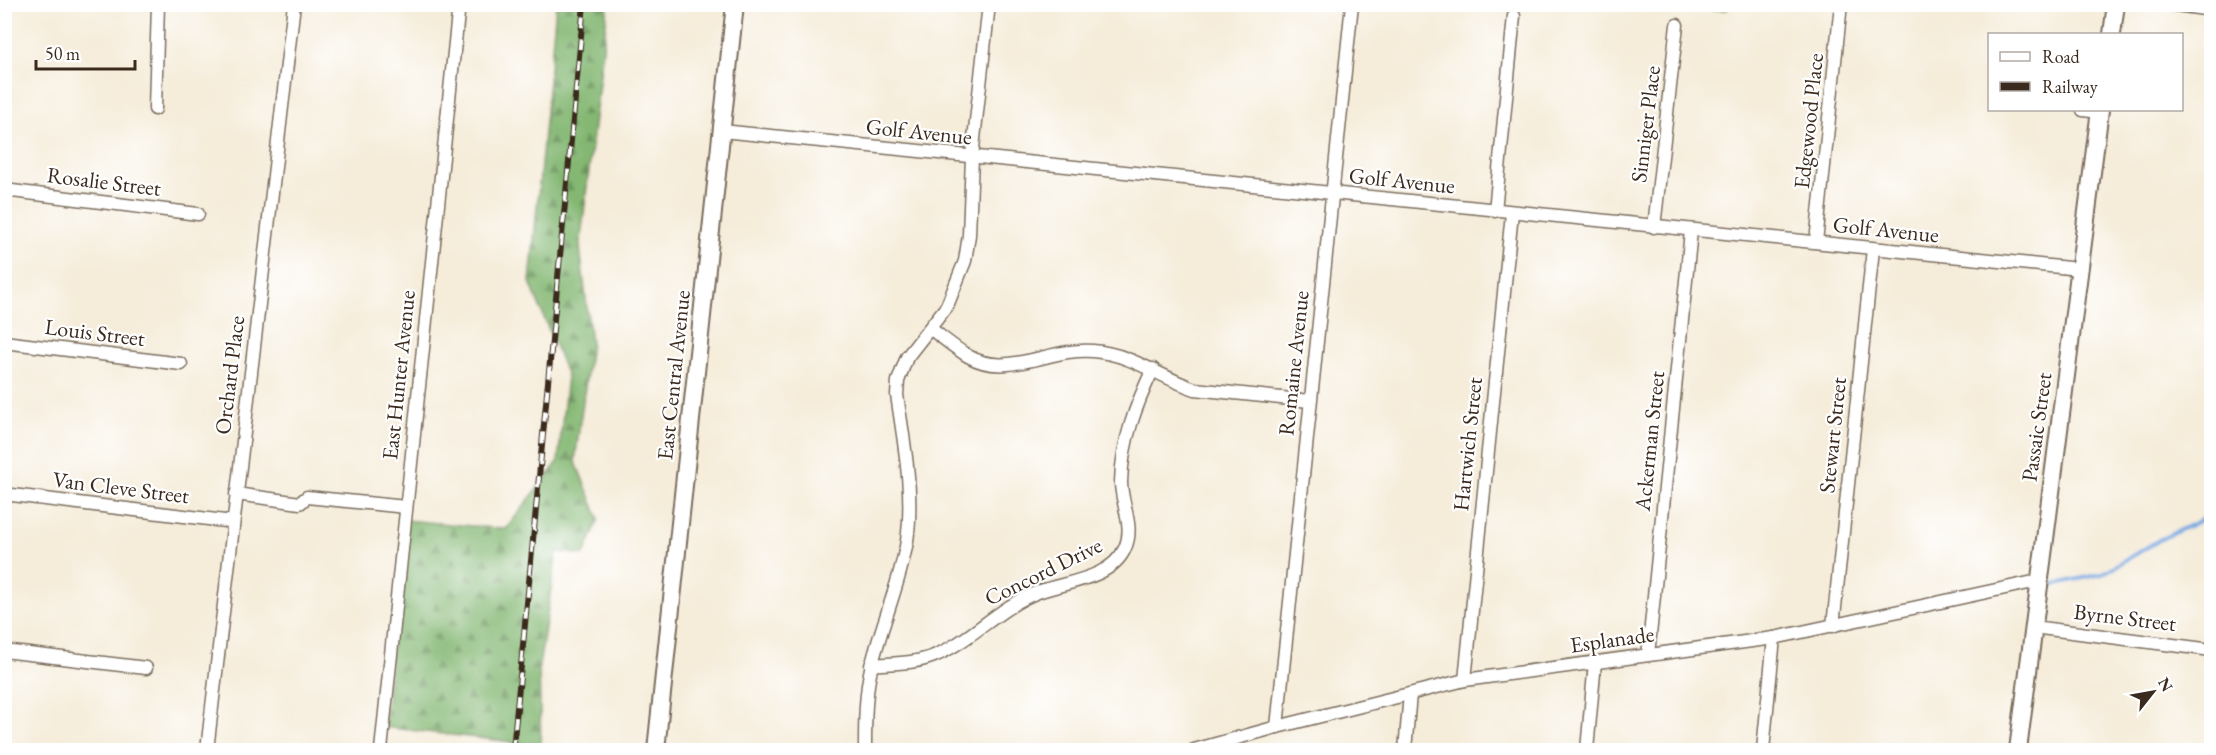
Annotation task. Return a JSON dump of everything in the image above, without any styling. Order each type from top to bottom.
[{"type":"street","points":[[155,109],[158,4]]},
{"type":"street","name":"Orchard Place","points":[[207,750],[294,4]]},
{"type":"street","name":"East Hunter Avenue","points":[[381,750],[459,4]]},
{"type":"street","name":"East Central Avenue","points":[[656,750],[735,4]]},
{"type":"street","points":[[865,750],[865,709],[871,665],[903,563],[907,538],[909,483],[897,395],[898,381],[907,357],[947,306],[965,261],[969,235],[972,158],[989,4]]},
{"type":"street","name":"Romaine Avenue","points":[[1277,727],[1352,4]]},
{"type":"street","name":"Edgewood Place","points":[[1816,242],[1841,4]]},
{"type":"street","points":[[2112,33],[2116,4]]},
{"type":"street","points":[[2168,4],[2211,10]]},
{"type":"street","points":[[1495,211],[1514,16]]},
{"type":"street","name":"Sinniger Place","points":[[1654,227],[1677,25]]},
{"type":"street","name":"Passaic Street","points":[[2018,750],[2100,111]]},
{"type":"street","name":"Golf Avenue","points":[[722,131],[2079,269]]},
{"type":"street","name":"Rosalie Street","points":[[4,189],[198,214]]},
{"type":"street","name":"Hartwich Street","points":[[1464,680],[1512,213]]},
{"type":"street","name":"Ackerman Street","points":[[1648,655],[1691,231]]},
{"type":"street","name":"Stewart Street","points":[[1833,626],[1873,249]]},
{"type":"street","points":[[931,329],[969,357],[984,362],[1017,364],[1069,351],[1091,351],[1132,359],[1177,383],[1195,389],[1310,401]]},
{"type":"street","name":"Louis Street","points":[[4,342],[181,364]]},
{"type":"street","name":"Concord Drive","points":[[871,665],[914,662],[932,657],[951,648],[1013,604],[1038,592],[1107,568],[1117,561],[1128,538],[1129,524],[1121,484],[1124,452],[1140,396],[1153,369]]},
{"type":"street","name":"Van Cleve Street","points":[[4,494],[233,522]]},
{"type":"street","points":[[236,494],[300,503],[307,497],[406,507]]},
{"type":"street","name":"Esplanade","points":[[1194,750],[1225,746],[1277,727],[1464,680],[1774,638],[2038,581]]},
{"type":"street","name":"Byrne Street","points":[[2033,627],[2211,650]]},
{"type":"street","points":[[1763,750],[1774,638]]},
{"type":"street","points":[[4,651],[146,668]]},
{"type":"street","points":[[1587,750],[1595,663]]},
{"type":"street","points":[[1405,750],[1410,694]]},
{"type":"green space","points":[[1583,4],[1727,4],[1727,10]]},
{"type":"green space","points":[[556,5],[608,5],[580,247],[591,343],[575,460],[599,519],[584,555],[557,552],[539,666],[541,750],[512,750],[512,742],[384,727],[405,520],[506,529],[558,462],[567,376],[530,282]]},
{"type":"waterway","points":[[2051,585],[2102,574],[2161,539],[2212,515]]},
{"type":"railway","points":[[513,750],[584,4]]}]
